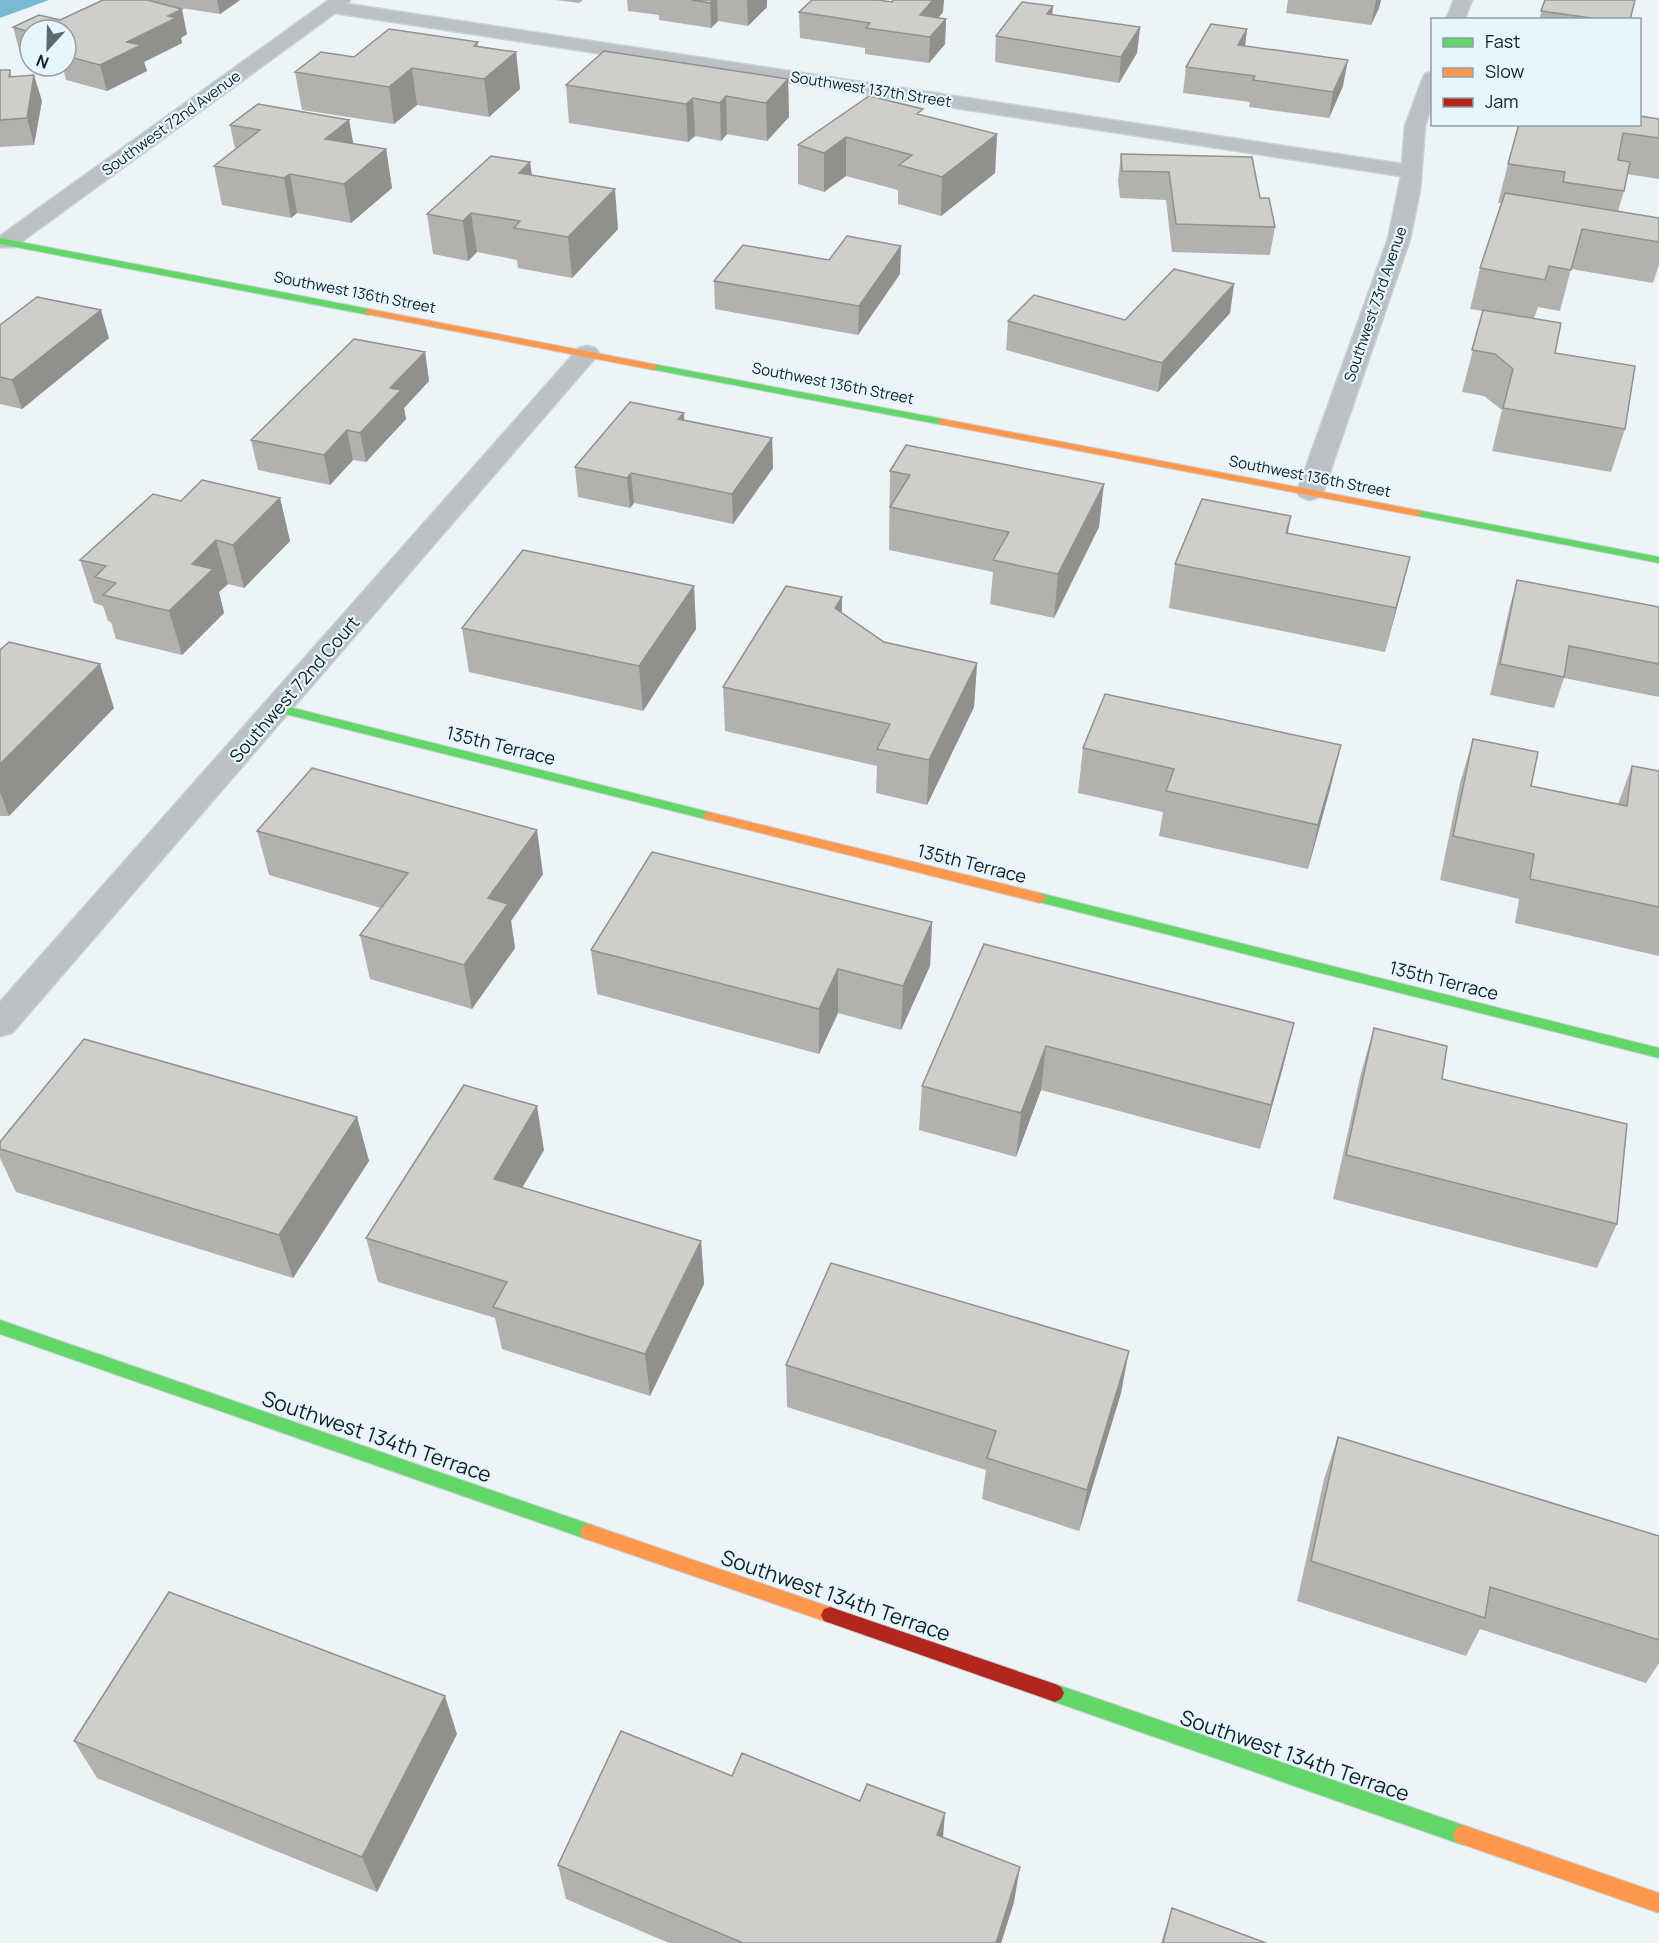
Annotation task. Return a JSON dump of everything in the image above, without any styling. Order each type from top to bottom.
[{"type":"street","points":[[1456,18],[1463,0]]},
{"type":"street","name":"Southwest 137th Street","points":[[337,3],[1410,171]]},
{"type":"street","name":"Southwest 72nd Avenue","points":[[2,243],[337,3]]},
{"type":"street","name":"Southwest 73rd Avenue","points":[[1310,492],[1399,239],[1410,190],[1415,126],[1431,81]]},
{"type":"street","name":"Southwest 136th Street","points":[[2,243],[587,353],[1659,560]]},
{"type":"street","name":"Southwest 72nd Court","points":[[0,1024],[587,353]]},
{"type":"street","name":"135th Terrace","points":[[277,708],[1659,1053]]},
{"type":"street","name":"Southwest 134th Terrace","points":[[0,1327],[1659,1903]]},
{"type":"water","points":[[0,0],[49,0],[0,18]]},
{"type":"building","points":[[103,0],[147,0],[182,9],[168,16],[176,18],[127,42],[141,45],[100,65],[78,59],[78,18],[64,18]]},
{"type":"building","points":[[692,0],[713,0],[710,3]]},
{"type":"building","points":[[812,0],[892,2],[893,0],[933,0],[920,15],[946,19],[930,37],[866,28],[870,23],[799,12]]},
{"type":"building","points":[[1545,0],[1635,0],[1630,18],[1591,18],[1541,11]]},
{"type":"building","points":[[1022,2],[1053,6],[1047,14],[1140,27],[1121,57],[996,36]]},
{"type":"building","points":[[39,15],[52,18],[32,18]]},
{"type":"building","points":[[1211,24],[1247,29],[1238,45],[1348,60],[1333,92],[1253,80],[1255,76],[1186,67]]},
{"type":"building","points":[[389,29],[478,42],[474,46],[516,52],[484,79],[412,68],[389,87],[295,72],[321,52],[354,57]]},
{"type":"building","points":[[604,51],[788,79],[766,103],[726,96],[720,103],[693,98],[686,104],[566,85]]},
{"type":"building","points":[[0,70],[10,70],[9,77],[34,78],[27,118],[0,120]]},
{"type":"building","points":[[869,96],[923,109],[917,114],[997,134],[942,177],[899,165],[912,155],[846,137],[824,153],[798,145]]},
{"type":"building","points":[[258,104],[349,120],[325,139],[386,149],[344,184],[290,174],[284,178],[214,166],[260,130],[230,125]]},
{"type":"building","points":[[1641,116],[1659,119],[1659,138],[1623,133],[1618,160],[1630,162],[1624,191],[1563,182],[1565,172],[1508,164],[1518,126],[1641,126]]},
{"type":"building","points":[[1121,154],[1252,157],[1260,198],[1269,198],[1275,227],[1176,224],[1169,172],[1122,171]]},
{"type":"building","points":[[491,156],[530,162],[519,173],[615,189],[568,237],[514,228],[520,221],[471,213],[463,221],[427,214]]},
{"type":"building","points":[[1505,193],[1659,218],[1659,242],[1582,229],[1571,270],[1549,266],[1545,280],[1480,268]]},
{"type":"building","points":[[847,236],[901,246],[859,306],[714,281],[743,245],[829,260]]},
{"type":"building","points":[[1174,269],[1234,284],[1162,363],[1008,321],[1034,295],[1125,320]]},
{"type":"building","points":[[37,297],[101,310],[12,380],[0,377],[0,325]]},
{"type":"building","points":[[1483,310],[1561,323],[1555,353],[1635,366],[1625,429],[1503,408],[1513,369],[1495,354],[1472,350]]},
{"type":"building","points":[[354,339],[425,352],[390,388],[401,390],[360,433],[347,430],[324,455],[251,440]]},
{"type":"building","points":[[630,402],[684,413],[678,419],[772,438],[732,494],[631,473],[627,478],[575,467]]},
{"type":"building","points":[[906,445],[1104,484],[1058,574],[993,560],[1009,532],[890,507],[910,475],[890,471]]},
{"type":"building","points":[[202,480],[280,498],[233,545],[216,540],[192,564],[213,569],[169,611],[103,595],[116,583],[95,577],[106,566],[80,560],[153,494],[181,501]]},
{"type":"building","points":[[1202,499],[1291,516],[1286,533],[1410,557],[1396,608],[1175,564]]},
{"type":"building","points":[[523,550],[694,586],[639,666],[462,628]]},
{"type":"building","points":[[1517,580],[1659,607],[1659,664],[1569,646],[1564,677],[1500,664]]},
{"type":"building","points":[[786,586],[842,597],[835,608],[884,642],[977,663],[929,760],[877,749],[890,724],[723,687]]},
{"type":"building","points":[[9,642],[100,664],[0,764],[0,650]]},
{"type":"building","points":[[1105,694],[1341,745],[1318,825],[1166,791],[1174,769],[1083,748]]},
{"type":"building","points":[[1473,739],[1538,752],[1531,786],[1627,806],[1632,766],[1659,771],[1659,907],[1530,879],[1534,854],[1453,836]]},
{"type":"building","points":[[312,768],[537,830],[488,898],[508,904],[464,965],[360,935],[408,873],[257,831]]},
{"type":"building","points":[[652,852],[932,922],[903,986],[838,969],[819,1009],[591,950]]},
{"type":"building","points":[[984,944],[1294,1023],[1271,1105],[1046,1046],[1021,1113],[922,1086]]},
{"type":"building","points":[[1374,1028],[1447,1046],[1442,1079],[1627,1124],[1617,1224],[1346,1155]]},
{"type":"building","points":[[84,1039],[357,1117],[279,1235],[0,1149],[0,1142]]},
{"type":"building","points":[[464,1085],[537,1106],[494,1179],[701,1241],[645,1354],[493,1307],[507,1282],[366,1238]]},
{"type":"building","points":[[831,1263],[1129,1351],[1087,1490],[987,1458],[996,1431],[786,1365]]},
{"type":"building","points":[[1338,1437],[1659,1536],[1659,1640],[1490,1587],[1485,1618],[1311,1561]]},
{"type":"building","points":[[169,1592],[445,1696],[362,1857],[74,1741]]},
{"type":"building","points":[[621,1731],[732,1776],[742,1753],[860,1801],[867,1784],[945,1813],[937,1835],[1020,1867],[996,1943],[743,1943],[558,1865]]},
{"type":"building","points":[[1172,1908],[1266,1943],[1163,1943]]},
{"type":"traffic: fast","points":[[0,241],[369,312]]},
{"type":"traffic: fast","points":[[653,367],[943,422]]},
{"type":"traffic: fast","points":[[1417,513],[1659,560]]},
{"type":"traffic: fast","points":[[277,708],[709,816]]},
{"type":"traffic: fast","points":[[1040,898],[1659,1053]]},
{"type":"traffic: fast","points":[[0,1327],[589,1532]]},
{"type":"traffic: fast","points":[[1055,1693],[1463,1835]]},
{"type":"traffic: slow","points":[[369,312],[653,367]]},
{"type":"traffic: slow","points":[[943,422],[1417,513]]},
{"type":"traffic: slow","points":[[709,816],[1040,898]]},
{"type":"traffic: slow","points":[[589,1532],[830,1615]]},
{"type":"traffic: slow","points":[[1463,1835],[1659,1903]]},
{"type":"traffic: jam","points":[[830,1615],[1055,1693]]}]
